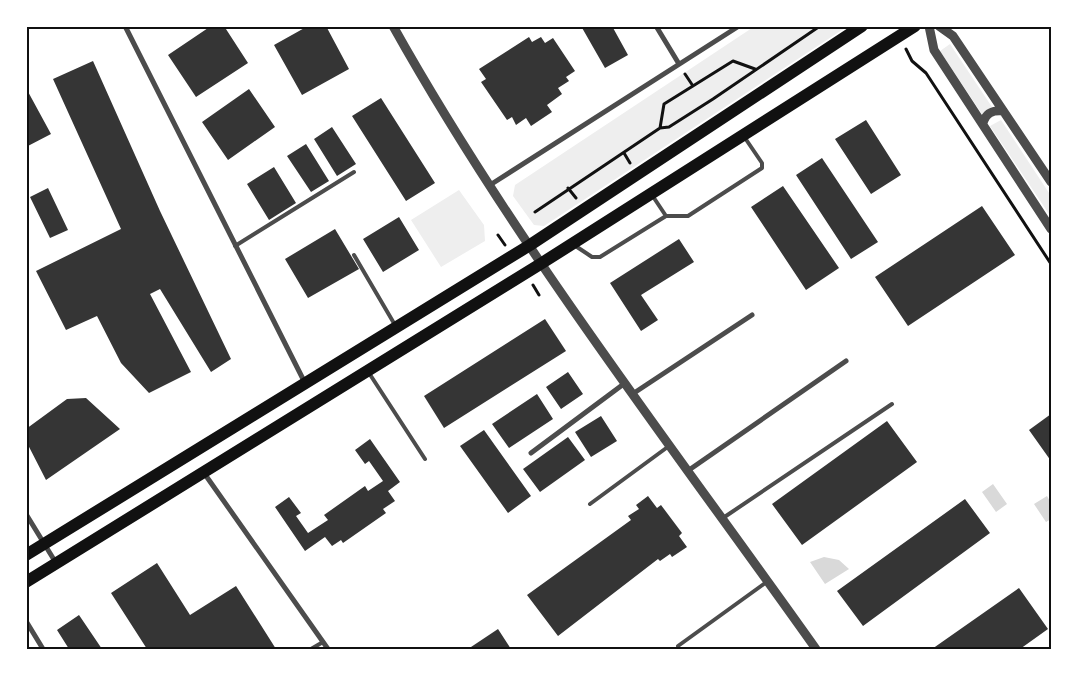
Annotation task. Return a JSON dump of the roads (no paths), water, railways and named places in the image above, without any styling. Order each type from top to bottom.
[{"type":"main road","points":[[26,555],[530,245],[862,26]]},
{"type":"main road","points":[[26,582],[542,263],[915,26]]},
{"type":"street","points":[[125,26],[305,384]]},
{"type":"street","points":[[393,26],[431,94],[542,263],[816,649]]},
{"type":"street","points":[[656,26],[679,64]]},
{"type":"street","points":[[490,185],[739,26]]},
{"type":"street","points":[[929,26],[934,50],[1051,229]]},
{"type":"street","points":[[939,26],[953,36],[1051,182]]},
{"type":"street","points":[[982,122],[990,112],[1002,111]]},
{"type":"street","points":[[634,393],[752,315]]},
{"type":"street","points":[[689,470],[846,361]]},
{"type":"street","points":[[531,453],[626,382]]},
{"type":"street","points":[[204,473],[328,649]]},
{"type":"street","points":[[26,514],[57,564]]},
{"type":"street","points":[[26,621],[43,649]]},
{"type":"lane","points":[[572,244],[592,257],[600,257],[666,216],[688,216],[762,168],[762,164],[744,135]]},
{"type":"lane","points":[[235,246],[354,172]]},
{"type":"lane","points":[[651,194],[666,216]]},
{"type":"lane","points":[[354,255],[396,327]]},
{"type":"lane","points":[[368,371],[425,459]]},
{"type":"lane","points":[[723,518],[892,404]]},
{"type":"lane","points":[[590,504],[671,445]]},
{"type":"lane","points":[[678,646],[768,581]]},
{"type":"lane","points":[[311,649],[323,642]]}]
